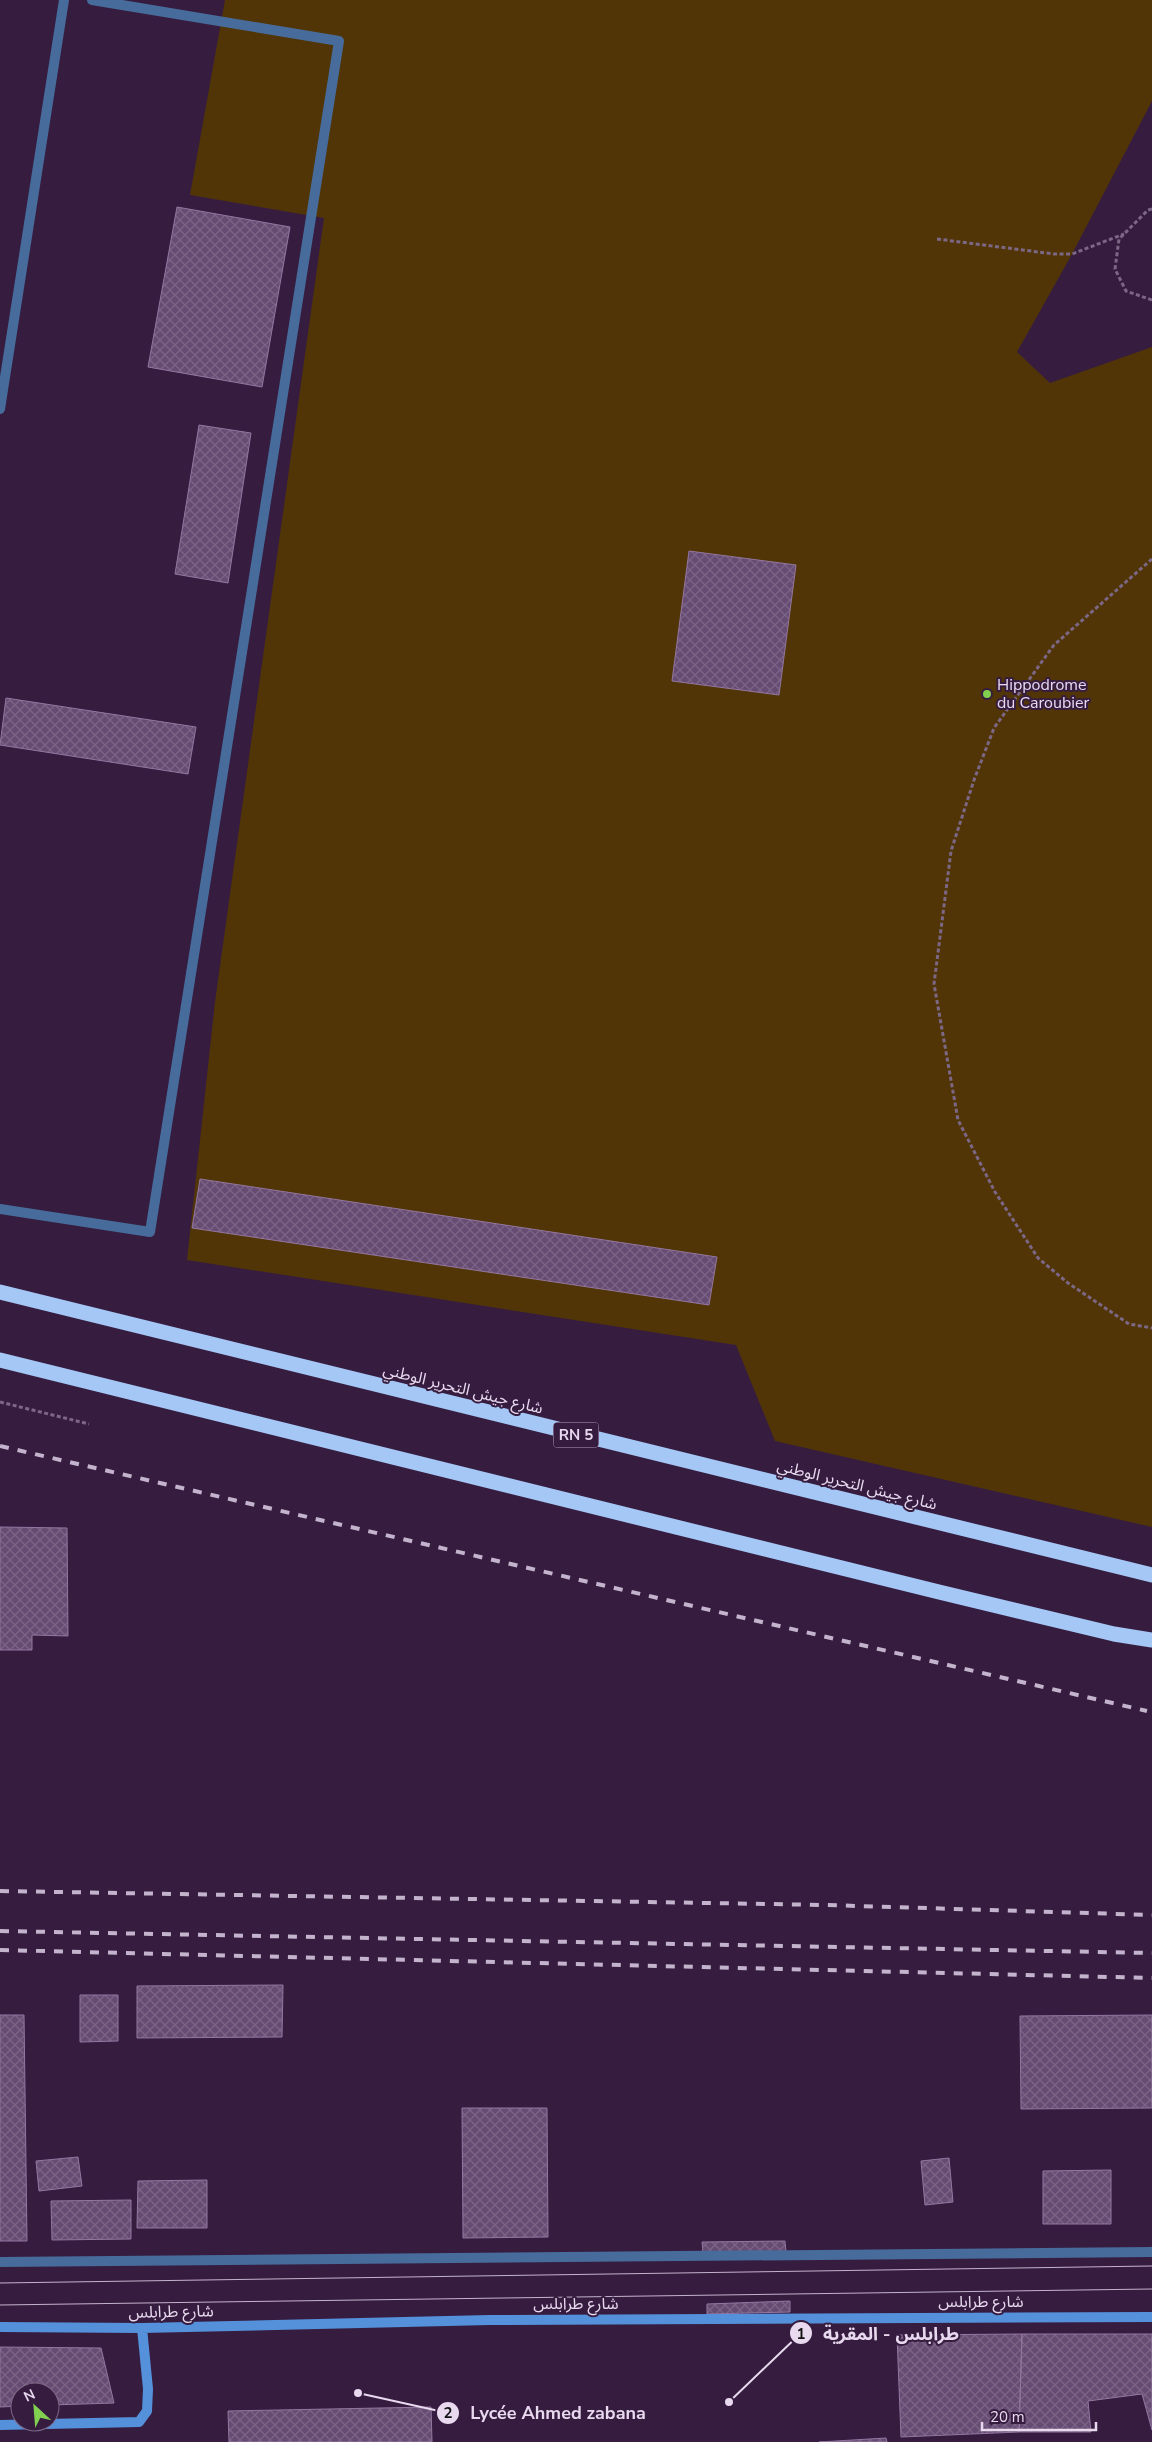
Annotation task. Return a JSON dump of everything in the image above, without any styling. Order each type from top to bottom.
[{"type":"highway","name":"شارع جيش التحرير الوطني","points":[[0,1292],[1152,1575]]},
{"type":"highway","points":[[0,1360],[940,1592],[1114,1634],[1152,1640]]},
{"type":"main road","name":"شارع طرابلس","points":[[0,2327],[142,2328],[499,2320],[1152,2317]]},
{"type":"main road","points":[[0,2425],[139,2422],[147,2411],[148,2389],[142,2328]]},
{"type":"street","points":[[0,409],[64,0]]},
{"type":"street","points":[[0,1209],[150,1232],[340,42],[92,0]]},
{"type":"street","points":[[0,2262],[1152,2252]]},
{"type":"path","points":[[1152,208],[1119,238],[1115,269],[1126,291],[1152,300]]},
{"type":"path","points":[[937,239],[1054,254],[1072,254],[1124,234]]},
{"type":"path","points":[[1152,559],[1054,646],[994,728],[974,780],[951,851],[934,984],[958,1120],[995,1192],[1038,1258],[1068,1284],[1129,1324],[1152,1328]]},
{"type":"path","points":[[0,1402],[89,1424]]},
{"type":"shaded area","points":[[225,0],[1152,0],[1152,101],[1072,254],[1017,352],[1050,383],[1152,347],[1152,1527],[775,1441],[736,1345],[187,1260],[215,1002],[324,218],[190,195]]},
{"type":"building","points":[[177,207],[290,227],[262,387],[148,367]]},
{"type":"building","points":[[199,425],[251,433],[228,583],[175,574]]},
{"type":"building","points":[[689,551],[796,565],[779,695],[672,681]]},
{"type":"building","points":[[6,698],[196,727],[188,774],[0,745]]},
{"type":"building","points":[[200,1179],[717,1257],[709,1305],[192,1228]]},
{"type":"building","points":[[0,1527],[67,1528],[68,1636],[32,1635],[32,1650],[0,1650]]},
{"type":"building","points":[[283,1985],[282,2037],[137,2038],[137,1986]]},
{"type":"building","points":[[80,1995],[118,1995],[118,2041],[80,2042]]},
{"type":"building","points":[[0,2015],[24,2015],[27,2241],[0,2241]]},
{"type":"building","points":[[1152,2015],[1152,2108],[1021,2109],[1020,2016]]},
{"type":"building","points":[[462,2108],[547,2108],[548,2237],[463,2238]]},
{"type":"building","points":[[78,2157],[82,2186],[39,2191],[36,2161]]},
{"type":"building","points":[[949,2158],[953,2202],[925,2205],[921,2161]]},
{"type":"building","points":[[1111,2170],[1111,2224],[1043,2224],[1043,2171]]},
{"type":"building","points":[[207,2180],[207,2228],[137,2228],[138,2181]]},
{"type":"building","points":[[131,2200],[131,2239],[52,2240],[51,2201]]},
{"type":"building","points":[[785,2241],[786,2252],[703,2253],[702,2242]]},
{"type":"building","points":[[790,2301],[790,2312],[707,2314],[707,2304]]},
{"type":"building","points":[[1022,2334],[1019,2432],[901,2437],[897,2335]]},
{"type":"building","points":[[1022,2334],[1152,2334],[1152,2430],[1142,2394],[1088,2401],[1091,2432],[1019,2432]]},
{"type":"building","points":[[0,2347],[101,2348],[114,2403],[60,2405],[60,2382],[10,2382],[10,2406],[0,2407]]},
{"type":"building","points":[[431,2407],[432,2442],[229,2442],[228,2411]]},
{"type":"building","points":[[886,2438],[887,2442],[819,2442]]},
{"type":"tram line","points":[[0,2283],[1152,2266]]},
{"type":"tram line","points":[[0,2305],[1152,2289]]},
{"type":"railway","points":[[0,1446],[1147,1711]]},
{"type":"railway","points":[[0,1891],[826,1905],[1152,1915]]},
{"type":"railway","points":[[0,1931],[1152,1953]]},
{"type":"railway","points":[[0,1950],[1152,1978]]},
{"type":"place","name":"Hippodrome du Caroubier","points":[[987,694]]},
{"type":"place","name":"Lycée Ahmed zabana","points":[[358,2393]]},
{"type":"place","name":"طرابلس - المقرية","points":[[729,2402]]}]
